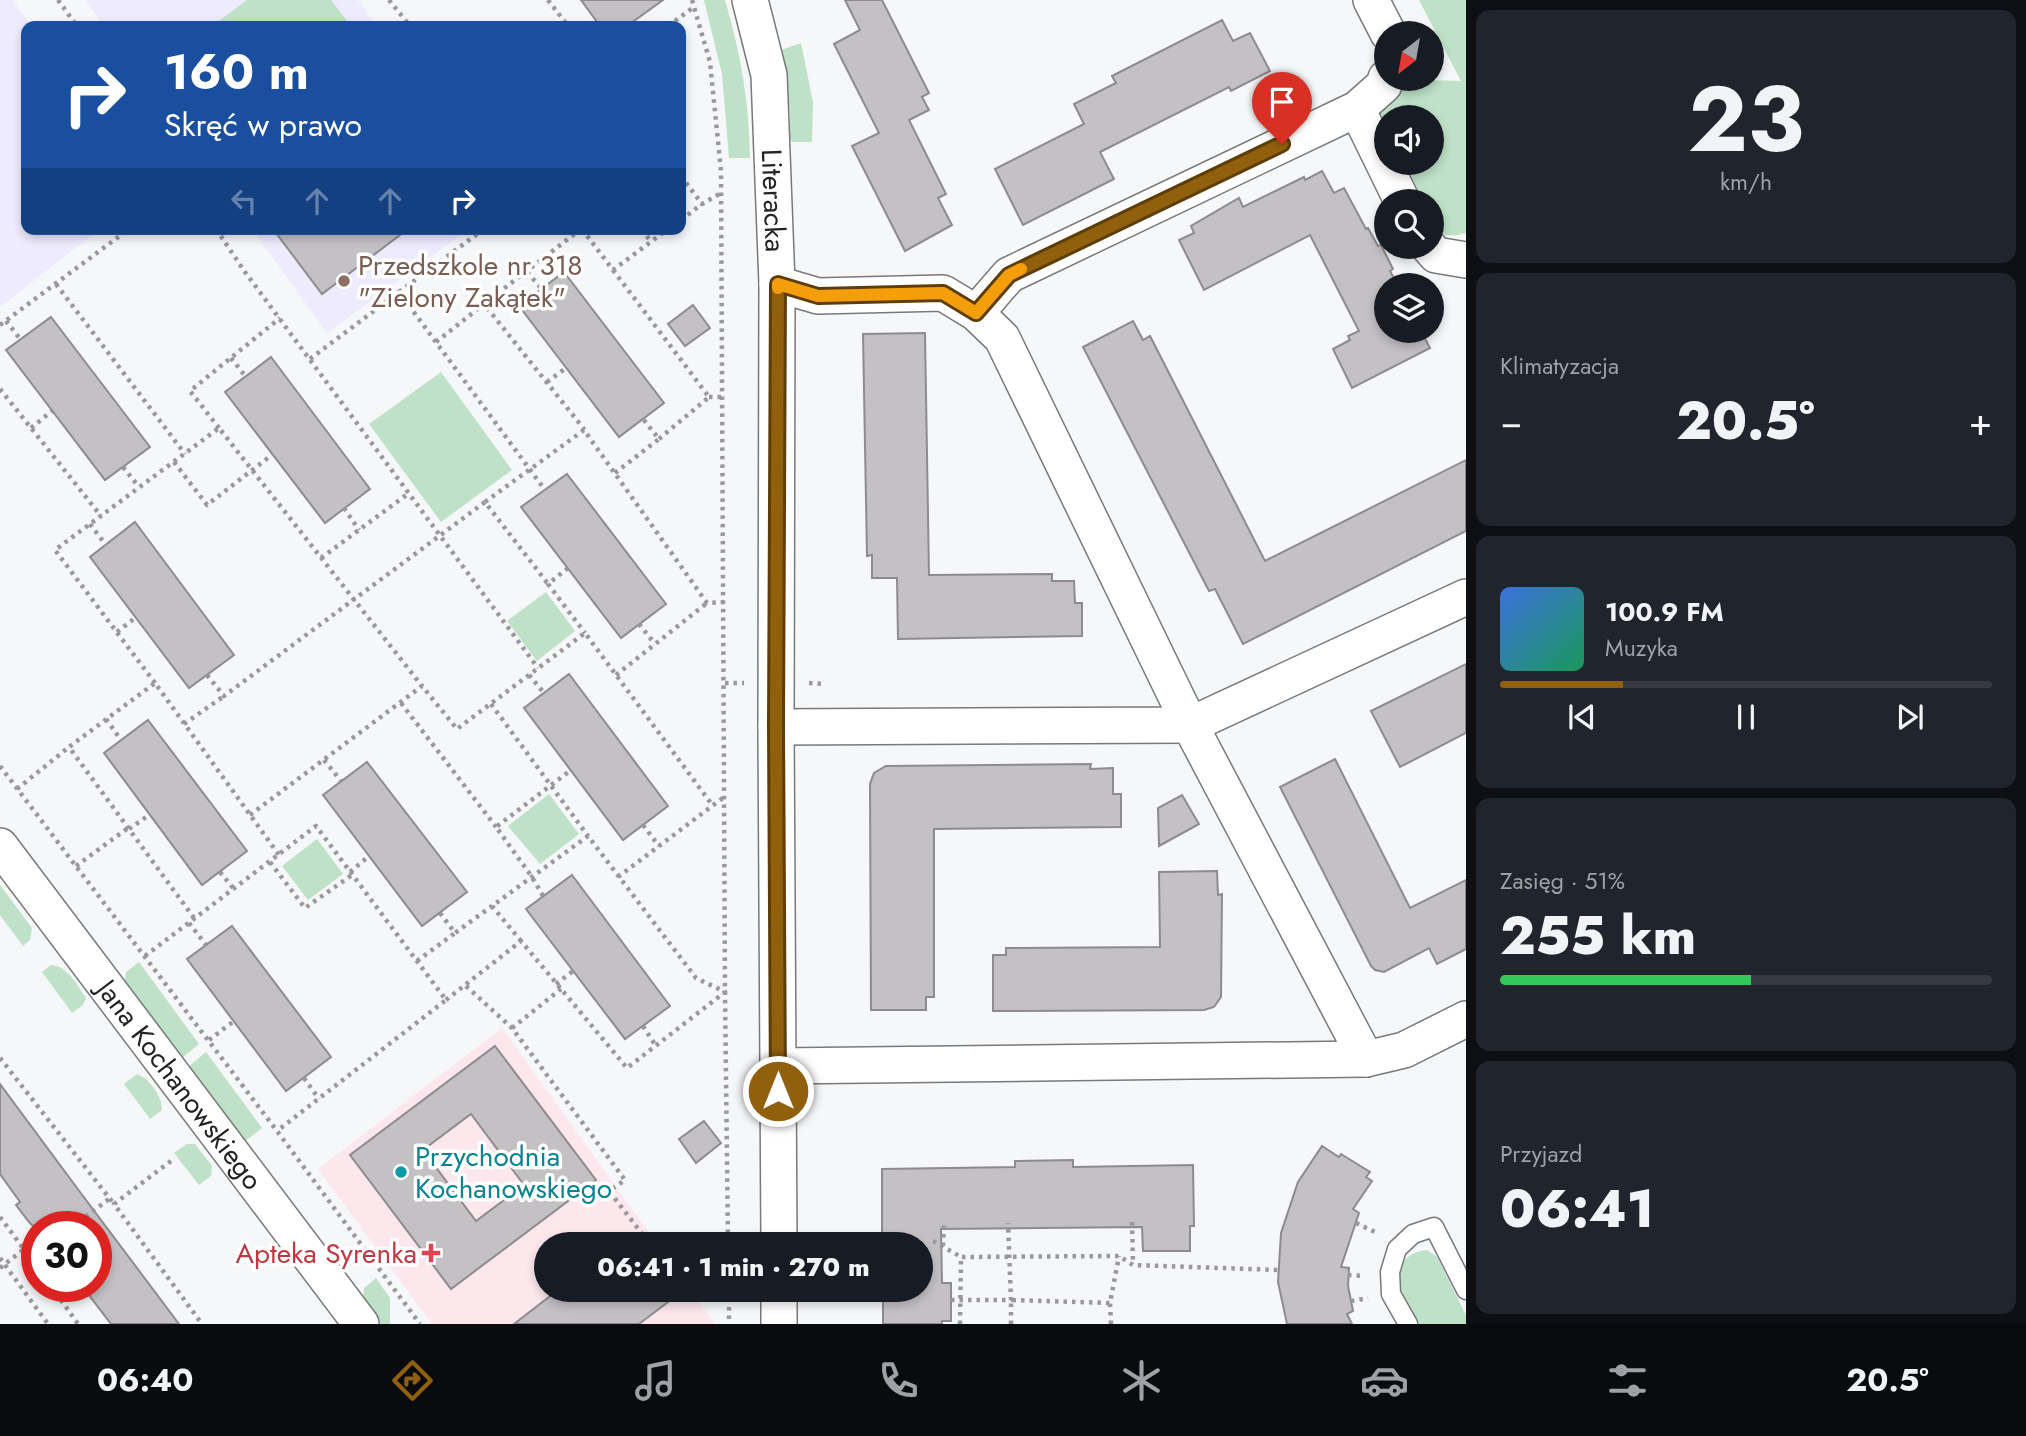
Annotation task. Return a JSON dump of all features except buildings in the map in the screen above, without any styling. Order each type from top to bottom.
[{"type":"street","name":"Literacka","points":[[750,0],[769,75],[778,284],[776,727],[779,1232]]},
{"type":"street","points":[[1371,0],[1382,21]]},
{"type":"street","points":[[976,313],[1009,275],[1357,108],[1377,91]]},
{"type":"street","points":[[1357,108],[1396,189]]},
{"type":"street","points":[[1444,256],[1466,260]]},
{"type":"street","points":[[778,284],[818,296],[943,293],[976,313],[1002,338],[1190,725],[1366,1059]]},
{"type":"street","points":[[776,727],[1190,725],[1466,597]]},
{"type":"street","name":"Jana Kochanowskiego","points":[[0,846],[360,1324]]},
{"type":"street","points":[[778,1066],[1366,1059],[1404,1050],[1466,1019]]},
{"type":"street","points":[[779,1302],[779,1324]]},
{"type":"lane","points":[[1408,1324],[1391,1294],[1390,1272],[1398,1249],[1412,1234],[1434,1227],[1466,1290]]},
{"type":"path","points":[[69,0],[60,3],[73,21]]},
{"type":"path","points":[[389,0],[406,21]]},
{"type":"path","points":[[548,0],[564,21]]},
{"type":"path","points":[[692,0],[710,62],[722,193],[724,992],[728,1232]]},
{"type":"path","points":[[675,21],[694,7]]},
{"type":"path","points":[[686,183],[702,204]]},
{"type":"path","points":[[686,216],[722,193]]},
{"type":"path","points":[[0,325],[121,235]]},
{"type":"path","points":[[220,235],[538,668]]},
{"type":"path","points":[[310,359],[476,235]]},
{"type":"path","points":[[436,342],[574,235]]},
{"type":"path","points":[[587,235],[709,397]]},
{"type":"path","points":[[646,235],[651,242]]},
{"type":"path","points":[[613,270],[660,235]]},
{"type":"path","points":[[527,272],[542,289]]},
{"type":"path","points":[[55,284],[185,454]]},
{"type":"path","points":[[399,292],[545,490]]},
{"type":"path","points":[[484,304],[584,429],[707,603]]},
{"type":"path","points":[[280,318],[190,391],[457,729],[585,633]]},
{"type":"path","points":[[6,321],[21,340]]},
{"type":"path","points":[[231,358],[246,377]]},
{"type":"path","points":[[547,383],[566,368]]},
{"type":"path","points":[[0,389],[101,516]]},
{"type":"path","points":[[615,473],[709,397],[723,397]]},
{"type":"path","points":[[31,428],[52,411]]},
{"type":"path","points":[[643,419],[659,439]]},
{"type":"path","points":[[219,428],[55,550],[155,682],[279,855]]},
{"type":"path","points":[[184,724],[584,429]]},
{"type":"path","points":[[174,462],[207,505],[273,454]]},
{"type":"path","points":[[123,467],[139,487]]},
{"type":"path","points":[[321,558],[409,493]]},
{"type":"path","points":[[485,502],[713,806]]},
{"type":"path","points":[[344,508],[359,530]]},
{"type":"path","points":[[90,524],[106,545]]},
{"type":"path","points":[[548,584],[568,568]]},
{"type":"path","points":[[616,675],[707,603],[724,603]]},
{"type":"path","points":[[117,632],[135,618]]},
{"type":"path","points":[[639,624],[655,644]]},
{"type":"path","points":[[207,675],[224,696]]},
{"type":"path","points":[[529,675],[544,693]]},
{"type":"path","points":[[17,789],[155,682]]},
{"type":"path","points":[[250,816],[422,687]]},
{"type":"path","points":[[401,703],[496,827],[543,896]]},
{"type":"path","points":[[491,704],[587,836],[696,978],[724,992]]},
{"type":"path","points":[[106,719],[121,740]]},
{"type":"path","points":[[69,747],[194,918]]},
{"type":"path","points":[[324,760],[341,781]]},
{"type":"path","points":[[0,766],[277,1130],[420,1324]]},
{"type":"path","points":[[496,827],[570,770]]},
{"type":"path","points":[[618,877],[724,797]]},
{"type":"path","points":[[76,866],[149,815]]},
{"type":"path","points":[[642,825],[659,846]]},
{"type":"path","points":[[145,956],[316,827],[446,1000]]},
{"type":"path","points":[[417,961],[587,836]]},
{"type":"path","points":[[270,862],[305,908],[369,856]]},
{"type":"path","points":[[220,872],[234,889]]},
{"type":"path","points":[[492,906],[627,1069],[724,992]]},
{"type":"path","points":[[440,913],[455,933]]},
{"type":"path","points":[[189,923],[206,945]]},
{"type":"path","points":[[277,1130],[522,941]]},
{"type":"path","points":[[556,984],[573,971]]},
{"type":"path","points":[[466,986],[512,1028],[625,1180],[609,1191],[641,1232]]},
{"type":"path","points":[[512,1028],[561,989]]},
{"type":"path","points":[[209,1040],[233,1021]]},
{"type":"path","points":[[643,1026],[656,1046]]},
{"type":"path","points":[[0,1058],[114,1204],[202,1324]]},
{"type":"path","points":[[304,1078],[319,1099]]},
{"type":"path","points":[[114,1204],[171,1161]]},
{"type":"path","points":[[94,1211],[110,1199]]},
{"type":"path","points":[[0,1217],[21,1245]]},
{"type":"path","points":[[1132,1222],[1133,1265]]},
{"type":"path","points":[[1008,1223],[1011,1324]]},
{"type":"path","points":[[943,1246],[944,1224]]},
{"type":"path","points":[[933,1241],[961,1256],[1119,1256],[1133,1265],[1279,1269]]},
{"type":"path","points":[[3,1266],[21,1251]]},
{"type":"path","points":[[960,1324],[961,1256]]},
{"type":"path","points":[[1111,1324],[1110,1303],[1119,1256]]},
{"type":"path","points":[[0,1258],[3,1266],[48,1324]]},
{"type":"path","points":[[951,1300],[1110,1303]]},
{"type":"path","points":[[62,1302],[78,1324]]},
{"type":"path","points":[[729,1302],[729,1324]]},
{"type":"shaded area","points":[[0,0],[12,0],[28,21],[21,21],[21,235],[92,235],[0,307]]},
{"type":"shaded area","points":[[358,0],[373,21],[100,21],[86,1]]},
{"type":"shaded area","name":"Przedszkole nr 318 \"Zielony Zakątek\"","points":[[256,235],[461,235],[327,333]]},
{"type":"shaded area","points":[[502,1028],[648,1232],[534,1232],[534,1302],[699,1302],[715,1324],[432,1324],[318,1169]]},
{"type":"green space","points":[[247,0],[331,0],[347,21],[219,21]]},
{"type":"green space","points":[[704,0],[725,0],[743,78],[750,158],[729,158],[722,74]]},
{"type":"green space","points":[[1419,0],[1466,0],[1466,233],[1456,235],[1444,233],[1444,189],[1415,189],[1408,175],[1444,175],[1444,105],[1384,105],[1389,96],[1399,91],[1444,91],[1444,81],[1461,81],[1444,48],[1444,21],[1430,21]]},
{"type":"green space","points":[[801,43],[813,102],[812,142],[792,142],[790,139],[790,113],[781,50]]},
{"type":"green space","points":[[441,372],[512,470],[441,522],[369,424]]},
{"type":"green space","points":[[546,592],[575,631],[537,661],[507,621]]},
{"type":"green space","points":[[549,794],[579,834],[540,864],[508,826]]},
{"type":"green space","points":[[317,839],[343,874],[308,900],[282,866]]},
{"type":"green space","points":[[0,885],[32,928],[30,940],[23,946],[0,915]]},
{"type":"green space","points":[[139,962],[199,1044],[182,1058],[125,982],[126,972]]},
{"type":"green space","points":[[51,965],[67,972],[86,998],[83,1005],[72,1013],[42,972]]},
{"type":"green space","points":[[206,1052],[262,1128],[244,1142],[187,1068]]},
{"type":"green space","points":[[137,1074],[151,1084],[160,1099],[162,1110],[150,1119],[124,1084]]},
{"type":"green space","points":[[187,1144],[195,1144],[212,1166],[211,1176],[199,1185],[174,1153]]},
{"type":"green space","points":[[1427,1250],[1437,1257],[1466,1315],[1466,1324],[1419,1324],[1406,1303],[1400,1270],[1405,1260],[1413,1254]]},
{"type":"green space","points":[[376,1278],[390,1298],[390,1324],[381,1324],[363,1300],[364,1288]]},
{"type":"slow traffic","points":[[778,288],[778,284],[818,296],[943,293],[976,313],[1009,275],[1021,269]]},
{"type":"place","name":"Przedszkole nr 318 \"Zielony Zakątek\"","points":[[344,281]]},
{"type":"place","name":"Przychodnia Kochanowskiego","points":[[401,1172]]},
{"type":"place","name":"Apteka Syrenka","points":[[431,1253]]},
{"type":"route","points":[[778,1091],[778,284],[818,296],[943,293],[976,313],[1009,275],[1282,144]]}]
